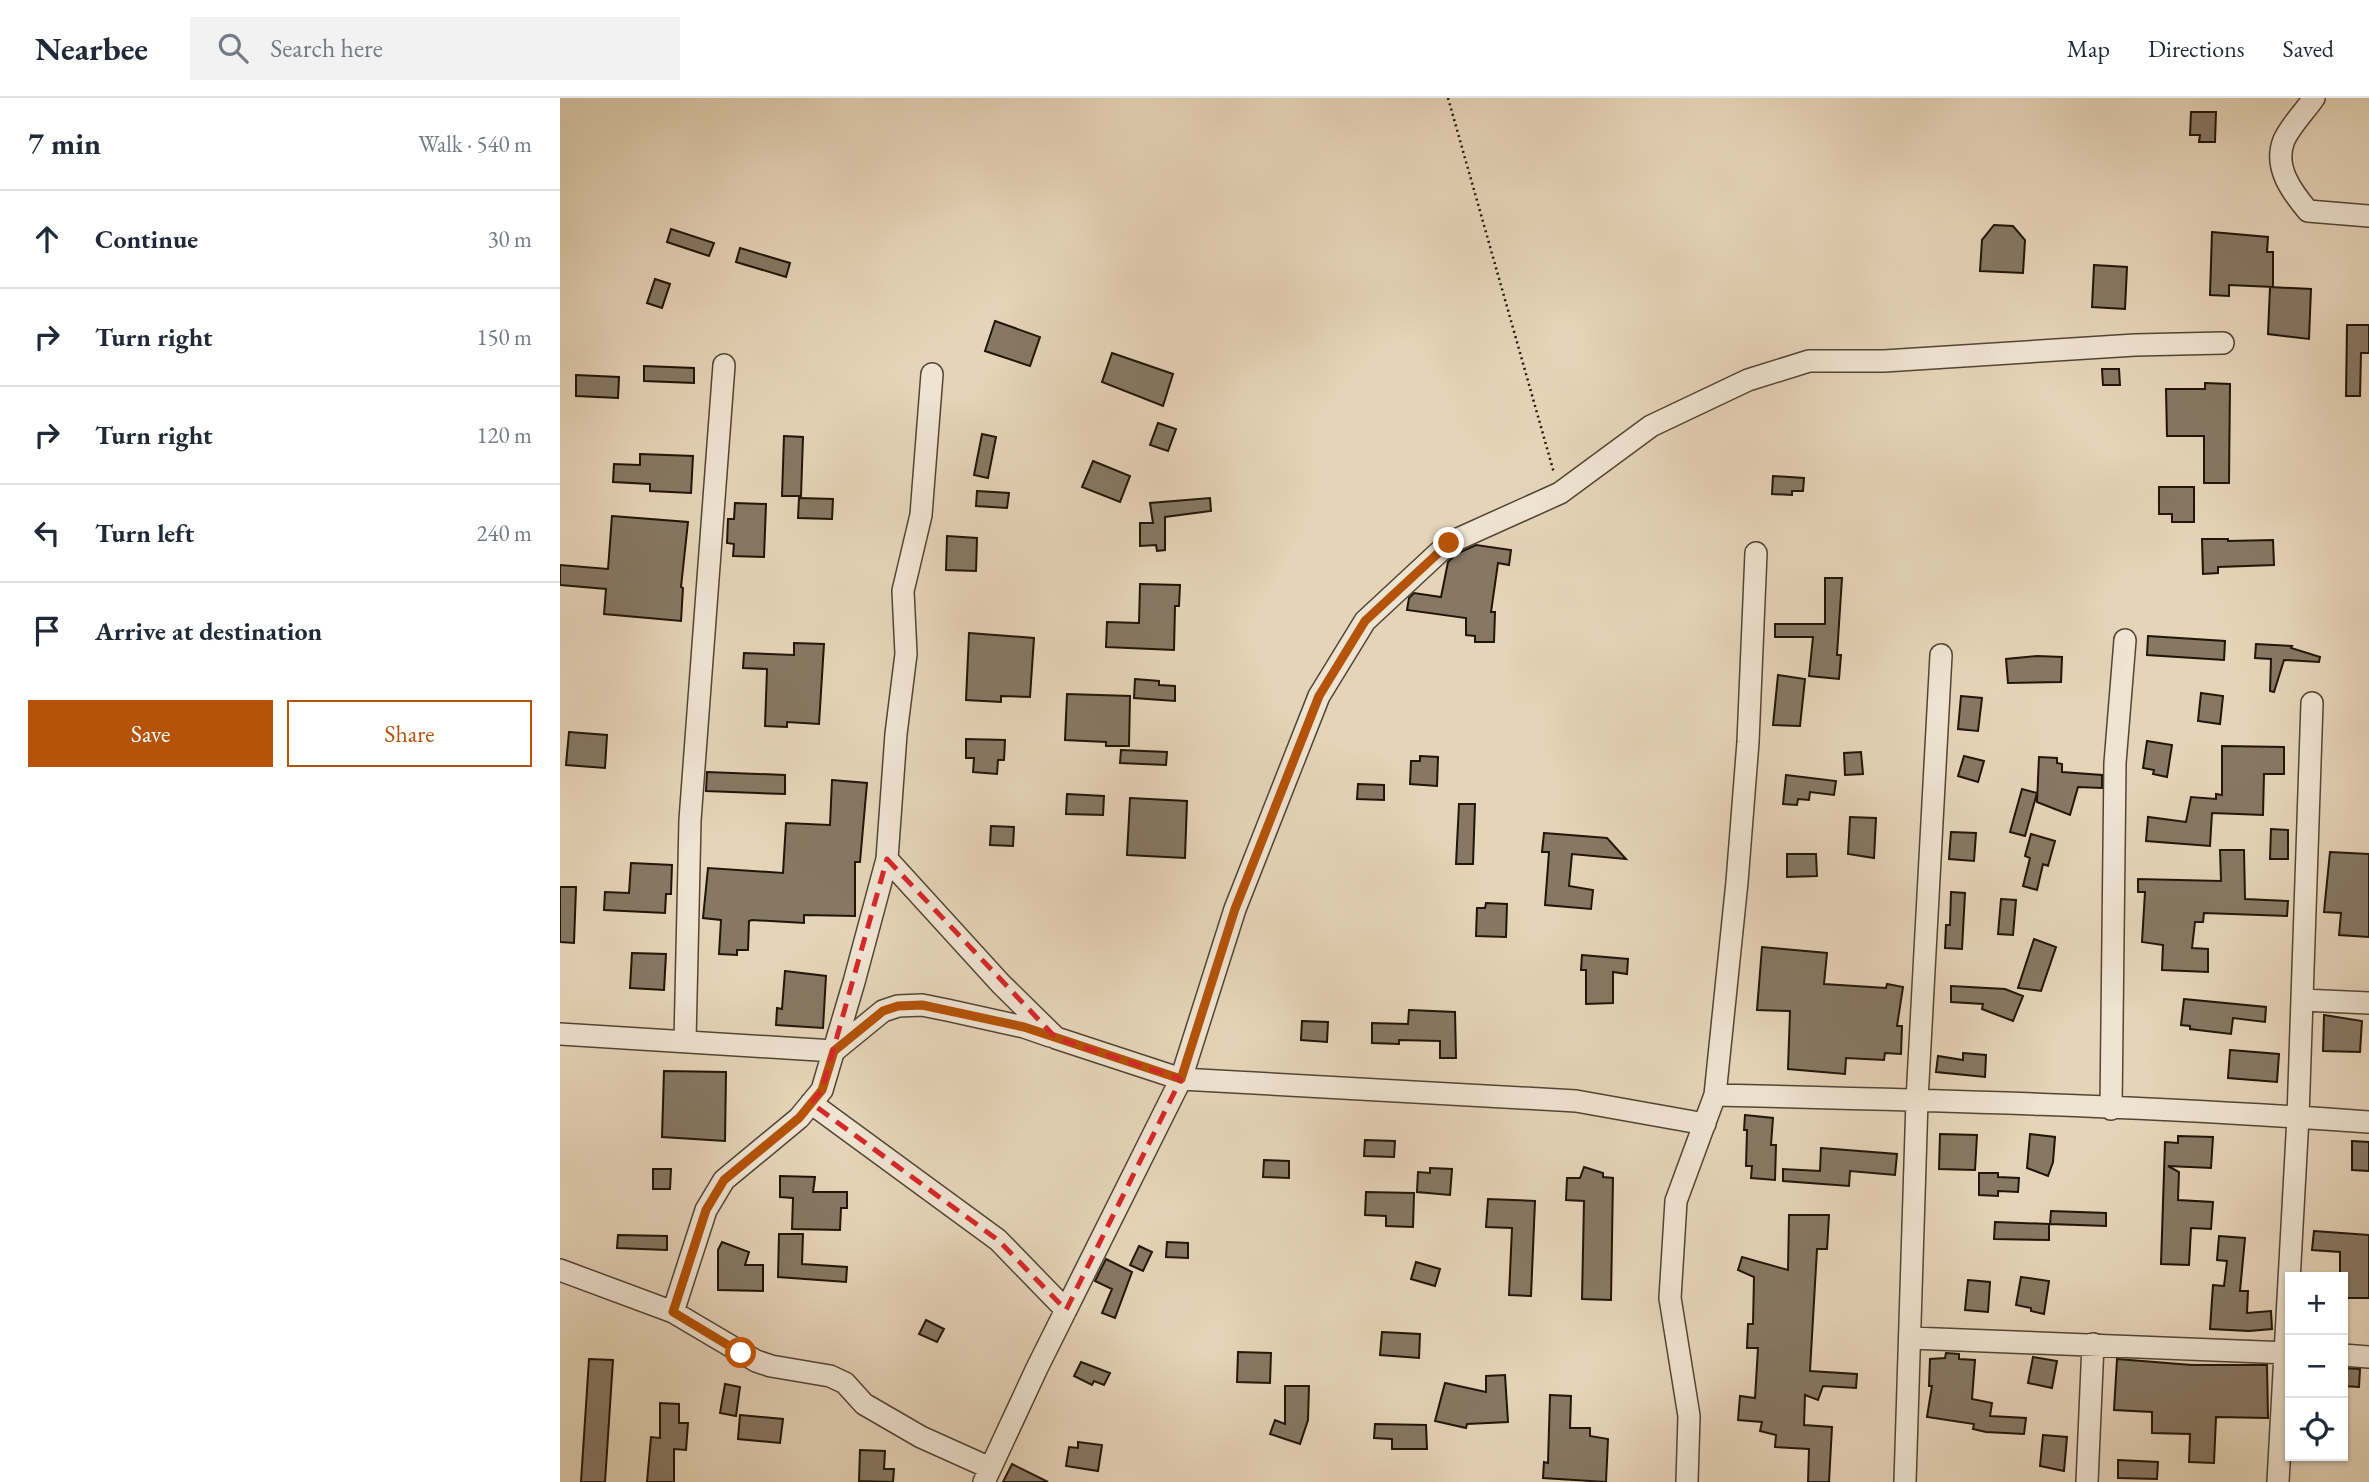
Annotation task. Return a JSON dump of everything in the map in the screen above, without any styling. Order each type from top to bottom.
[{"type":"street","points":[[2314,98],[2284,141],[2281,165],[2288,186],[2308,212],[2369,216]]},
{"type":"street","points":[[560,1270],[673,1312],[756,1361],[830,1376],[845,1383],[864,1404],[987,1475],[1181,1079],[1235,909],[1319,696],[1365,621],[1449,543],[1560,493],[1651,426],[1748,380],[1808,361],[1884,361],[2135,345],[2223,343]]},
{"type":"street","points":[[685,1041],[690,820],[724,365]]},
{"type":"street","points":[[673,1312],[706,1210],[724,1180],[799,1118],[822,1090],[834,1051],[887,859],[895,734],[906,654],[904,591],[921,515],[932,374]]},
{"type":"street","points":[[1687,1482],[1689,1416],[1670,1298],[1676,1201],[1716,1096],[1748,742],[1756,553]]},
{"type":"street","points":[[2110,1109],[2115,763],[2125,640]]},
{"type":"street","points":[[1905,1482],[1917,1100],[1941,655]]},
{"type":"street","points":[[2288,1335],[2312,703]]},
{"type":"street","points":[[887,859],[1001,984],[1056,1038]]},
{"type":"street","points":[[2302,1000],[2369,1003]]},
{"type":"street","points":[[560,1034],[834,1051],[883,1011],[898,1006],[922,1005],[1024,1027],[1181,1079],[1576,1101],[1705,1124]]},
{"type":"street","points":[[1716,1096],[1917,1100],[2369,1122]]},
{"type":"street","points":[[811,1102],[998,1240],[1066,1310]]},
{"type":"street","points":[[1911,1338],[2285,1353]]},
{"type":"street","points":[[2087,1482],[2093,1344]]},
{"type":"street","points":[[2348,1355],[2369,1356]]},
{"type":"street","points":[[2278,1482],[2285,1382]]},
{"type":"path","points":[[1448,98],[1560,493]]},
{"type":"highlighted area","points":[[887,859],[1056,1038],[1181,1079],[1066,1310],[998,1240],[811,1103],[822,1090]]},
{"type":"building","points":[[2191,112],[2216,112],[2215,142],[2199,142],[2200,135],[2190,135]]},
{"type":"building","points":[[1994,225],[2013,226],[2025,240],[2023,273],[1980,271],[1982,240]]},
{"type":"building","points":[[671,229],[714,243],[709,256],[667,242]]},
{"type":"building","points":[[2212,232],[2268,237],[2267,252],[2273,252],[2273,287],[2229,285],[2229,296],[2210,295]]},
{"type":"building","points":[[740,248],[790,263],[786,277],[736,262]]},
{"type":"building","points":[[2094,265],[2127,267],[2125,309],[2092,307]]},
{"type":"building","points":[[655,279],[670,284],[662,308],[647,303]]},
{"type":"building","points":[[2270,287],[2311,289],[2309,339],[2268,334]]},
{"type":"building","points":[[995,321],[1040,337],[1030,366],[985,351]]},
{"type":"building","points":[[2347,325],[2369,325],[2369,353],[2361,353],[2360,396],[2346,396]]},
{"type":"building","points":[[1112,353],[1173,374],[1163,406],[1102,382]]},
{"type":"building","points":[[644,366],[694,368],[694,383],[644,381]]},
{"type":"building","points":[[2102,369],[2119,369],[2120,385],[2103,385]]},
{"type":"building","points":[[576,375],[619,377],[618,398],[576,396]]},
{"type":"building","points":[[2205,383],[2230,384],[2229,483],[2204,483],[2204,436],[2167,436],[2166,389],[2205,389]]},
{"type":"building","points":[[1158,423],[1176,429],[1168,451],[1150,445]]},
{"type":"building","points":[[982,434],[996,437],[988,478],[974,475]]},
{"type":"building","points":[[784,436],[803,437],[801,496],[782,496]]},
{"type":"building","points":[[640,454],[693,456],[691,493],[650,491],[650,484],[613,482],[614,464],[640,465]]},
{"type":"building","points":[[1093,461],[1130,476],[1120,502],[1082,487]]},
{"type":"building","points":[[1773,476],[1804,478],[1803,491],[1792,491],[1792,495],[1772,494]]},
{"type":"building","points":[[2159,487],[2194,487],[2194,522],[2172,522],[2172,514],[2159,514]]},
{"type":"building","points":[[977,491],[1009,493],[1007,508],[976,506]]},
{"type":"building","points":[[799,498],[833,499],[832,519],[798,518]]},
{"type":"building","points":[[1210,498],[1211,511],[1165,517],[1165,550],[1157,551],[1156,545],[1140,546],[1140,523],[1153,523],[1150,503]]},
{"type":"building","points":[[735,503],[766,504],[764,557],[733,556],[734,544],[727,543],[728,519],[734,519]]},
{"type":"building","points":[[612,516],[688,522],[681,587],[681,621],[604,614],[606,589],[560,585],[560,565],[608,569]]},
{"type":"building","points":[[947,536],[977,538],[976,571],[946,570]]},
{"type":"building","points":[[2202,539],[2273,540],[2274,565],[2218,567],[2218,573],[2203,574]]},
{"type":"building","points":[[1476,545],[1511,550],[1509,565],[1498,563],[1491,612],[1495,612],[1494,642],[1475,642],[1475,636],[1466,635],[1466,618],[1407,610],[1409,598],[1414,593],[1441,597],[1448,562],[1456,554]]},
{"type":"building","points":[[1825,578],[1842,578],[1837,655],[1841,655],[1839,679],[1809,676],[1813,637],[1775,637],[1775,624],[1825,624]]},
{"type":"building","points":[[1140,584],[1180,585],[1179,606],[1175,606],[1174,650],[1106,647],[1107,622],[1139,623]]},
{"type":"building","points":[[969,633],[1034,638],[1030,697],[1001,696],[1001,702],[966,700]]},
{"type":"building","points":[[2148,636],[2225,641],[2224,660],[2147,655]]},
{"type":"building","points":[[794,643],[824,644],[819,724],[787,722],[787,727],[765,726],[767,669],[743,668],[744,653],[794,655]]},
{"type":"building","points":[[2256,644],[2292,646],[2291,648],[2320,657],[2319,662],[2284,660],[2274,692],[2270,691],[2271,659],[2255,658]]},
{"type":"building","points":[[2062,657],[2061,682],[2008,683],[2006,659]]},
{"type":"building","points":[[1778,675],[1805,679],[1800,726],[1773,725]]},
{"type":"building","points":[[1135,679],[1159,681],[1159,685],[1175,686],[1175,701],[1134,698]]},
{"type":"building","points":[[2201,693],[2223,696],[2220,724],[2198,721]]},
{"type":"building","points":[[1067,694],[1130,696],[1129,746],[1106,746],[1106,742],[1065,740]]},
{"type":"building","points":[[1961,696],[1982,698],[1978,731],[1958,729]]},
{"type":"building","points":[[569,732],[607,735],[605,768],[566,765]]},
{"type":"building","points":[[966,739],[1005,740],[1004,760],[998,760],[997,774],[973,772],[974,758],[966,758]]},
{"type":"building","points":[[2147,741],[2172,745],[2167,777],[2153,774],[2154,770],[2143,768]]},
{"type":"building","points":[[2222,746],[2284,747],[2284,774],[2264,774],[2263,815],[2212,813],[2210,846],[2146,841],[2148,817],[2186,822],[2191,797],[2216,799],[2216,794],[2222,795]]},
{"type":"building","points":[[1121,750],[1167,752],[1166,765],[1120,763]]},
{"type":"building","points":[[1861,752],[1863,774],[1845,775],[1844,753]]},
{"type":"building","points":[[1420,756],[1438,757],[1437,786],[1410,784],[1411,761],[1420,761]]},
{"type":"building","points":[[1964,756],[1984,761],[1978,782],[1958,776]]},
{"type":"building","points":[[2039,757],[2057,758],[2057,763],[2062,764],[2062,772],[2102,775],[2102,788],[2078,787],[2070,815],[2037,802]]},
{"type":"building","points":[[707,772],[785,775],[785,794],[706,791]]},
{"type":"building","points":[[1786,775],[1836,781],[1834,795],[1810,792],[1809,800],[1798,799],[1797,805],[1783,804]]},
{"type":"building","points":[[832,780],[867,783],[860,862],[855,862],[855,916],[804,915],[804,923],[752,920],[749,921],[748,950],[737,950],[737,955],[719,954],[721,920],[703,918],[708,868],[783,873],[786,823],[830,825]]},
{"type":"building","points":[[1358,784],[1384,785],[1384,800],[1357,799]]},
{"type":"building","points":[[2022,789],[2037,793],[2025,836],[2010,832]]},
{"type":"building","points":[[1067,794],[1104,796],[1103,815],[1066,814]]},
{"type":"building","points":[[1130,798],[1187,801],[1185,858],[1127,855]]},
{"type":"building","points":[[1459,804],[1475,804],[1473,864],[1456,864]]},
{"type":"building","points":[[1850,817],[1876,818],[1874,858],[1848,854]]},
{"type":"building","points":[[991,826],[1014,827],[1013,846],[990,845]]},
{"type":"building","points":[[2271,829],[2288,830],[2288,859],[2270,859]]},
{"type":"building","points":[[1951,832],[1976,833],[1974,861],[1949,859]]},
{"type":"building","points":[[1544,833],[1607,838],[1626,859],[1572,854],[1569,886],[1593,890],[1591,909],[1545,905],[1549,852],[1542,852]]},
{"type":"building","points":[[2031,834],[2055,841],[2048,866],[2043,864],[2037,890],[2023,886],[2030,858],[2025,856]]},
{"type":"building","points":[[2220,850],[2244,850],[2245,899],[2288,901],[2287,916],[2204,913],[2203,922],[2195,922],[2192,948],[2208,949],[2208,972],[2162,970],[2163,945],[2142,942],[2145,892],[2138,892],[2138,879],[2221,881]]},
{"type":"building","points":[[2330,852],[2369,854],[2369,937],[2339,935],[2341,913],[2324,912]]},
{"type":"building","points":[[1787,854],[1816,854],[1817,876],[1787,877]]},
{"type":"building","points":[[631,863],[672,865],[671,894],[666,894],[665,913],[604,910],[605,892],[629,893]]},
{"type":"building","points":[[560,887],[576,887],[574,943],[560,942]]},
{"type":"building","points":[[1951,892],[1965,893],[1962,949],[1945,948],[1946,925],[1950,925]]},
{"type":"building","points":[[2001,899],[2016,900],[2013,935],[1998,934]]},
{"type":"building","points":[[1486,903],[1507,904],[1506,937],[1476,936],[1477,908],[1485,908]]},
{"type":"building","points":[[2034,939],[2056,947],[2041,991],[2018,988]]},
{"type":"building","points":[[1762,947],[1827,953],[1824,984],[1886,988],[1887,984],[1903,987],[1897,1026],[1902,1026],[1901,1054],[1885,1053],[1884,1060],[1846,1058],[1845,1074],[1788,1069],[1790,1011],[1757,1010]]},
{"type":"building","points":[[632,953],[666,954],[664,990],[630,988]]},
{"type":"building","points":[[1582,955],[1628,959],[1627,974],[1613,972],[1613,1003],[1586,1004],[1586,970],[1581,970]]},
{"type":"building","points":[[785,971],[826,976],[823,1028],[776,1025],[777,1008],[782,1009]]},
{"type":"building","points":[[1951,986],[2005,989],[2023,996],[2013,1021],[1982,1009],[1983,1004],[1951,1002]]},
{"type":"building","points":[[2184,999],[2266,1007],[2265,1022],[2233,1018],[2231,1034],[2190,1029],[2190,1026],[2181,1025]]},
{"type":"building","points":[[1409,1010],[1455,1012],[1456,1058],[1440,1058],[1440,1041],[1399,1040],[1399,1044],[1372,1043],[1372,1023],[1408,1024]]},
{"type":"building","points":[[2324,1015],[2362,1021],[2360,1052],[2323,1051]]},
{"type":"building","points":[[1302,1021],[1328,1022],[1327,1042],[1301,1040]]},
{"type":"building","points":[[2230,1050],[2279,1054],[2277,1082],[2228,1078]]},
{"type":"building","points":[[1963,1053],[1986,1055],[1985,1077],[1936,1072],[1938,1056],[1963,1060]]},
{"type":"building","points":[[664,1071],[726,1072],[725,1141],[662,1137]]},
{"type":"building","points":[[1745,1115],[1773,1118],[1771,1145],[1776,1145],[1775,1180],[1751,1178],[1752,1166],[1746,1166]]},
{"type":"building","points":[[1940,1134],[1977,1135],[1975,1170],[1939,1169]]},
{"type":"building","points":[[2030,1134],[2055,1137],[2053,1162],[2048,1176],[2027,1168]]},
{"type":"building","points":[[2178,1136],[2213,1137],[2211,1168],[2168,1166],[2179,1172],[2178,1200],[2213,1202],[2211,1229],[2191,1228],[2189,1265],[2161,1264],[2165,1142],[2178,1143]]},
{"type":"building","points":[[1365,1140],[1395,1141],[1394,1157],[1364,1156]]},
{"type":"building","points":[[2352,1141],[2369,1142],[2369,1171],[2352,1170]]},
{"type":"building","points":[[1821,1148],[1897,1154],[1895,1175],[1850,1171],[1849,1186],[1783,1181],[1783,1169],[1820,1171]]},
{"type":"building","points":[[1264,1160],[1289,1161],[1289,1178],[1263,1177]]},
{"type":"building","points":[[1584,1167],[1603,1173],[1603,1177],[1613,1178],[1611,1300],[1582,1299],[1584,1201],[1566,1200],[1567,1178],[1580,1178]]},
{"type":"building","points":[[1430,1168],[1452,1169],[1450,1195],[1417,1192],[1418,1172],[1430,1173]]},
{"type":"building","points":[[653,1169],[671,1169],[670,1189],[653,1189]]},
{"type":"building","points":[[1979,1173],[1998,1173],[1998,1177],[2019,1178],[2018,1192],[1998,1191],[1998,1196],[1979,1195]]},
{"type":"building","points":[[780,1176],[815,1177],[813,1192],[847,1192],[847,1208],[841,1208],[840,1230],[792,1229],[793,1198],[780,1197]]},
{"type":"building","points":[[1366,1192],[1414,1193],[1413,1227],[1386,1226],[1386,1216],[1365,1215]]},
{"type":"building","points":[[1488,1199],[1535,1201],[1531,1296],[1509,1295],[1512,1228],[1486,1227]]},
{"type":"building","points":[[2051,1211],[2106,1213],[2106,1226],[2050,1224]]},
{"type":"building","points":[[1789,1215],[1829,1215],[1827,1249],[1817,1249],[1810,1371],[1857,1374],[1856,1388],[1823,1386],[1818,1400],[1805,1395],[1804,1425],[1832,1427],[1829,1482],[1808,1482],[1809,1449],[1775,1447],[1776,1435],[1760,1431],[1762,1422],[1738,1420],[1740,1396],[1755,1398],[1758,1348],[1747,1348],[1748,1324],[1753,1324],[1754,1277],[1738,1270],[1742,1257],[1788,1270]]},
{"type":"building","points":[[1995,1222],[2049,1224],[2049,1240],[1994,1239]]},
{"type":"building","points":[[2314,1231],[2369,1235],[2369,1298],[2348,1298],[2348,1272],[2340,1272],[2340,1252],[2312,1250]]},
{"type":"building","points":[[779,1234],[803,1234],[802,1264],[847,1267],[846,1282],[778,1277]]},
{"type":"building","points":[[618,1235],[667,1236],[667,1250],[617,1248]]},
{"type":"building","points":[[2219,1236],[2245,1238],[2240,1291],[2248,1291],[2247,1313],[2271,1311],[2272,1329],[2210,1329],[2213,1285],[2224,1286],[2227,1261],[2217,1260]]},
{"type":"building","points":[[722,1242],[749,1252],[745,1265],[763,1265],[763,1291],[718,1290],[718,1250]]},
{"type":"building","points":[[1167,1242],[1188,1243],[1188,1258],[1166,1257]]},
{"type":"building","points":[[1139,1246],[1152,1252],[1143,1271],[1130,1265]]},
{"type":"building","points":[[1106,1259],[1132,1272],[1115,1318],[1102,1313],[1112,1289],[1095,1281]]},
{"type":"building","points":[[1416,1262],[1440,1269],[1435,1286],[1411,1279]]},
{"type":"building","points":[[2021,1277],[2049,1281],[2044,1314],[2016,1305]]},
{"type":"building","points":[[1968,1280],[1990,1282],[1988,1312],[1965,1310]]},
{"type":"building","points":[[926,1320],[944,1329],[937,1342],[919,1334]]},
{"type":"building","points":[[1382,1332],[1420,1334],[1419,1358],[1380,1355]]},
{"type":"building","points":[[1238,1352],[1271,1353],[1270,1383],[1237,1382]]},
{"type":"building","points":[[1946,1353],[1959,1354],[1959,1359],[1975,1360],[1972,1399],[1992,1403],[1990,1416],[2026,1418],[2024,1434],[1986,1432],[1973,1429],[1974,1424],[1927,1417],[1932,1386],[1929,1386],[1930,1359],[1945,1358]]},
{"type":"building","points":[[2033,1357],[2057,1361],[2052,1388],[2028,1383]]},
{"type":"building","points":[[589,1359],[613,1360],[605,1482],[581,1482]]},
{"type":"building","points":[[2117,1359],[2192,1365],[2267,1365],[2268,1418],[2216,1417],[2214,1463],[2189,1462],[2190,1434],[2152,1433],[2152,1412],[2114,1410]]},
{"type":"building","points":[[1081,1362],[1110,1373],[1104,1385],[1094,1381],[1092,1385],[1074,1376]]},
{"type":"building","points":[[2348,1368],[2360,1369],[2359,1387],[2348,1386]]},
{"type":"building","points":[[1505,1375],[1508,1422],[1467,1424],[1466,1428],[1435,1421],[1445,1383],[1486,1392],[1486,1376]]},
{"type":"building","points":[[725,1384],[740,1387],[736,1416],[720,1413]]},
{"type":"building","points":[[1285,1386],[1309,1386],[1308,1420],[1300,1444],[1270,1434],[1275,1420],[1285,1424]]},
{"type":"building","points":[[1550,1395],[1571,1396],[1570,1428],[1590,1428],[1590,1436],[1608,1439],[1606,1482],[1543,1478],[1544,1462],[1548,1463]]},
{"type":"building","points":[[660,1403],[679,1404],[679,1423],[688,1423],[686,1450],[674,1449],[674,1482],[647,1482],[651,1437],[660,1438]]},
{"type":"building","points":[[740,1415],[783,1419],[780,1443],[738,1439]]},
{"type":"building","points":[[1375,1424],[1426,1425],[1427,1449],[1392,1449],[1392,1439],[1374,1438]]},
{"type":"building","points":[[2043,1435],[2067,1437],[2064,1471],[2040,1466]]},
{"type":"building","points":[[1078,1442],[1102,1445],[1098,1471],[1066,1466],[1069,1447],[1078,1448]]},
{"type":"building","points":[[860,1450],[885,1451],[884,1469],[894,1469],[893,1482],[859,1481]]},
{"type":"building","points":[[2118,1460],[2158,1462],[2157,1479],[2118,1478]]},
{"type":"building","points":[[1012,1464],[1048,1482],[1003,1482]]},
{"type":"route","points":[[741,1353],[673,1312],[706,1210],[724,1180],[799,1118],[822,1090],[834,1051],[883,1011],[898,1006],[922,1005],[1024,1027],[1181,1079],[1235,909],[1319,696],[1365,621],[1449,543]]}]
